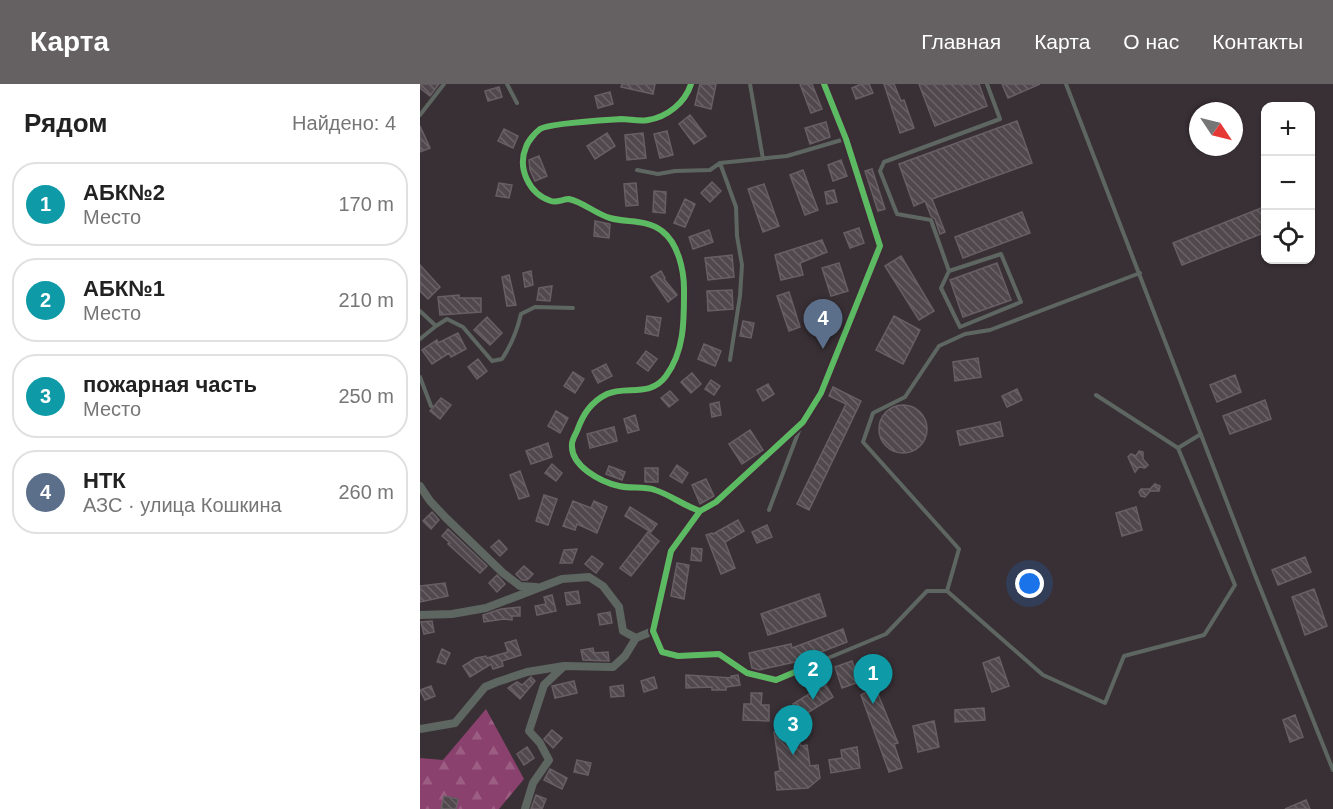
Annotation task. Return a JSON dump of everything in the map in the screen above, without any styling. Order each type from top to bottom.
[{"type":"street","points":[[691,84],[680,103],[660,117],[646,121],[621,119],[562,124],[540,129],[526,144],[522,169],[529,184],[540,197],[554,202],[568,199],[611,218],[639,222],[662,231],[676,248],[684,284],[684,329],[676,358],[665,378],[646,390],[610,392],[592,404],[581,420],[572,444],[576,460],[592,475],[619,486],[653,489],[700,511]]},
{"type":"street","points":[[821,661],[776,680],[747,673],[719,654],[678,656],[662,652],[653,631],[670,551],[700,511],[716,502],[803,422],[821,393],[880,246],[846,139],[824,84]]},
{"type":"street","points":[[420,486],[446,518],[503,573],[520,586],[537,587]]},
{"type":"street","points":[[420,615],[452,614],[486,608],[562,579],[589,577],[603,586],[619,607],[623,631],[636,638]]},
{"type":"street","points":[[420,729],[455,723],[485,687],[527,672],[564,666],[613,667],[625,656],[636,638],[653,631]]},
{"type":"street","points":[[525,809],[533,783],[549,760],[540,743],[529,731],[544,685],[564,666]]},
{"type":"lane","points":[[420,115],[444,84]]},
{"type":"lane","points":[[507,84],[517,103]]},
{"type":"lane","points":[[750,84],[763,159]]},
{"type":"lane","points":[[949,271],[1001,254],[1021,303],[960,327],[941,288],[949,271],[931,220],[897,214],[880,171],[884,162],[1000,119],[987,84]]},
{"type":"lane","points":[[1066,84],[1255,575],[1333,770]]},
{"type":"lane","points":[[637,170],[658,174],[710,170],[720,163],[787,156],[846,139]]},
{"type":"lane","points":[[720,163],[736,207],[737,236],[742,265],[740,296],[730,360]]},
{"type":"lane","points":[[947,591],[959,549],[863,442],[873,413],[905,397],[939,346],[965,334],[990,330],[1140,273]]},
{"type":"lane","points":[[420,339],[447,319],[463,327],[492,361],[502,359],[517,331],[521,314],[535,307],[573,308]]},
{"type":"lane","points":[[420,311],[436,326]]},
{"type":"lane","points":[[420,377],[430,406]]},
{"type":"lane","points":[[821,661],[886,634],[927,591],[947,591],[1043,675],[1105,703],[1124,656],[1204,635],[1235,585],[1178,448],[1096,395]]},
{"type":"lane","points":[[769,510],[803,422]]},
{"type":"lane","points":[[1178,448],[1201,434]]},
{"type":"green space","points":[[486,709],[524,779],[499,809],[420,809],[420,758],[443,760]]},
{"type":"building","points":[[420,84],[439,84],[430,96],[420,88]]},
{"type":"building","points":[[622,84],[655,84],[653,94],[621,87]]},
{"type":"building","points":[[700,84],[716,84],[711,109],[695,105]]},
{"type":"building","points":[[800,84],[812,84],[822,109],[811,113]]},
{"type":"building","points":[[861,84],[869,84],[873,93],[856,99],[852,88]]},
{"type":"building","points":[[884,84],[894,84],[901,101],[904,100],[914,128],[900,133]]},
{"type":"building","points":[[919,84],[979,84],[987,106],[935,126]]},
{"type":"building","points":[[1002,84],[1040,84],[1008,98]]},
{"type":"building","points":[[499,87],[502,97],[488,101],[485,91]]},
{"type":"building","points":[[610,92],[613,104],[598,108],[595,96]]},
{"type":"building","points":[[690,115],[706,136],[694,144],[679,124]]},
{"type":"building","points":[[1017,121],[1032,163],[932,199],[945,232],[940,234],[925,201],[914,206],[899,164]]},
{"type":"building","points":[[826,122],[830,137],[810,144],[805,128]]},
{"type":"building","points":[[420,126],[430,148],[420,152]]},
{"type":"building","points":[[504,129],[518,136],[513,148],[498,141]]},
{"type":"building","points":[[667,131],[673,155],[660,158],[654,134]]},
{"type":"building","points":[[607,133],[615,146],[595,159],[587,146]]},
{"type":"building","points":[[643,133],[646,158],[627,160],[625,135]]},
{"type":"building","points":[[539,156],[547,176],[535,181],[529,160]]},
{"type":"building","points":[[841,160],[847,176],[833,181],[828,165]]},
{"type":"building","points":[[872,169],[885,209],[878,211],[865,171]]},
{"type":"building","points":[[803,170],[818,210],[805,215],[790,175]]},
{"type":"building","points":[[712,182],[721,191],[710,202],[701,193]]},
{"type":"building","points":[[499,183],[512,185],[509,198],[496,196]]},
{"type":"building","points":[[636,183],[638,205],[626,206],[624,184]]},
{"type":"building","points":[[764,184],[779,226],[763,232],[748,189]]},
{"type":"building","points":[[834,190],[837,202],[827,204],[825,192]]},
{"type":"building","points":[[654,191],[666,192],[665,213],[653,212]]},
{"type":"building","points":[[685,199],[695,204],[685,227],[674,223]]},
{"type":"building","points":[[1261,208],[1261,234],[1182,265],[1173,243]]},
{"type":"building","points":[[1022,212],[1030,233],[963,258],[955,237]]},
{"type":"building","points":[[595,221],[610,224],[609,238],[594,236]]},
{"type":"building","points":[[859,228],[864,243],[850,248],[844,233]]},
{"type":"building","points":[[709,230],[713,242],[693,249],[689,237]]},
{"type":"building","points":[[822,240],[827,252],[800,263],[803,275],[781,280],[775,255]]},
{"type":"building","points":[[732,255],[734,277],[708,280],[705,258]]},
{"type":"building","points":[[901,256],[934,311],[919,320],[885,266]]},
{"type":"building","points":[[839,263],[848,291],[831,296],[822,268]]},
{"type":"building","points":[[997,263],[1011,300],[963,317],[950,280]]},
{"type":"building","points":[[420,265],[440,287],[428,299],[420,291]]},
{"type":"building","points":[[531,271],[533,285],[525,287],[523,273]]},
{"type":"building","points":[[661,271],[664,279],[677,295],[668,302],[651,277]]},
{"type":"building","points":[[509,275],[516,305],[507,306],[502,277]]},
{"type":"building","points":[[552,286],[550,301],[537,300],[539,288]]},
{"type":"building","points":[[732,290],[733,309],[708,311],[707,291]]},
{"type":"building","points":[[789,292],[800,327],[789,331],[777,296]]},
{"type":"building","points":[[459,295],[459,298],[481,298],[481,312],[440,315],[438,297]]},
{"type":"building","points":[[647,316],[661,318],[658,336],[645,333]]},
{"type":"building","points":[[894,316],[920,330],[903,364],[876,350]]},
{"type":"building","points":[[487,317],[502,333],[490,345],[474,330]]},
{"type":"building","points":[[743,321],[754,323],[751,338],[740,336]]},
{"type":"building","points":[[458,333],[466,349],[451,357],[449,353],[432,364],[422,350],[437,340],[438,343]]},
{"type":"building","points":[[704,344],[721,351],[715,366],[698,359]]},
{"type":"building","points":[[646,351],[657,359],[648,371],[637,363]]},
{"type":"building","points":[[978,358],[981,377],[955,381],[953,362]]},
{"type":"building","points":[[478,359],[487,371],[477,379],[468,367]]},
{"type":"building","points":[[606,364],[612,376],[598,383],[592,371]]},
{"type":"building","points":[[573,372],[584,379],[575,393],[564,386]]},
{"type":"building","points":[[692,373],[701,384],[691,393],[681,382]]},
{"type":"building","points":[[1235,375],[1241,392],[1217,402],[1210,385]]},
{"type":"building","points":[[711,380],[720,386],[714,395],[705,389]]},
{"type":"building","points":[[768,384],[774,394],[763,401],[757,390]]},
{"type":"building","points":[[833,387],[861,401],[809,510],[797,504],[846,404],[829,396]]},
{"type":"building","points":[[1017,389],[1022,400],[1007,407],[1002,396]]},
{"type":"building","points":[[670,391],[678,400],[669,407],[661,398]]},
{"type":"building","points":[[441,398],[451,405],[440,419],[430,411]]},
{"type":"building","points":[[1265,400],[1271,419],[1230,434],[1223,416]]},
{"type":"building","points":[[719,402],[721,415],[712,417],[710,404]]},
{"type":"building","points":[[898,405],[908,405],[920,412],[927,424],[927,434],[920,446],[908,453],[898,453],[883,442],[879,434],[879,424],[890,409]]},
{"type":"building","points":[[556,411],[568,418],[560,433],[548,426]]},
{"type":"building","points":[[635,415],[639,430],[628,433],[624,419]]},
{"type":"building","points":[[1000,422],[1003,436],[960,445],[957,431]]},
{"type":"building","points":[[614,427],[617,441],[590,448],[587,434]]},
{"type":"building","points":[[750,430],[763,450],[742,464],[729,444]]},
{"type":"building","points":[[548,443],[552,457],[531,464],[526,451]]},
{"type":"building","points":[[1139,451],[1143,452],[1143,459],[1148,465],[1145,468],[1139,467],[1135,472],[1128,457],[1131,454],[1136,456]]},
{"type":"building","points":[[552,464],[562,473],[556,481],[545,473]]},
{"type":"building","points":[[677,465],[688,473],[682,483],[670,476]]},
{"type":"building","points":[[609,466],[625,472],[622,480],[606,474]]},
{"type":"building","points":[[645,468],[658,468],[658,482],[645,482]]},
{"type":"building","points":[[520,471],[529,496],[519,499],[510,475]]},
{"type":"building","points":[[706,479],[714,496],[700,504],[692,485]]},
{"type":"building","points":[[1155,484],[1160,486],[1159,491],[1150,491],[1145,497],[1141,496],[1139,492],[1141,489],[1150,489]]},
{"type":"building","points":[[544,495],[557,499],[548,525],[536,521]]},
{"type":"building","points":[[573,501],[591,508],[594,501],[607,507],[597,533],[577,524],[575,530],[563,526]]},
{"type":"building","points":[[630,507],[657,524],[651,532],[625,516]]},
{"type":"building","points":[[1136,507],[1142,530],[1122,536],[1116,513]]},
{"type":"building","points":[[432,512],[439,520],[431,529],[423,521]]},
{"type":"building","points":[[738,520],[744,531],[725,542],[735,568],[721,574],[706,535],[713,534]]},
{"type":"building","points":[[767,525],[772,537],[757,543],[752,532]]},
{"type":"building","points":[[448,529],[487,566],[480,573],[442,536]]},
{"type":"building","points":[[648,532],[659,541],[631,576],[620,568]]},
{"type":"building","points":[[499,540],[507,549],[500,556],[491,547]]},
{"type":"building","points":[[692,548],[702,549],[701,561],[691,560]]},
{"type":"building","points":[[577,549],[572,563],[560,563],[564,550]]},
{"type":"building","points":[[592,556],[603,564],[596,573],[585,564]]},
{"type":"building","points":[[1305,557],[1311,572],[1278,585],[1272,570]]},
{"type":"building","points":[[677,563],[689,565],[684,599],[671,596]]},
{"type":"building","points":[[524,566],[533,574],[527,580],[522,580],[516,574]]},
{"type":"building","points":[[497,575],[505,584],[497,592],[489,583]]},
{"type":"building","points":[[445,583],[448,596],[420,602],[420,586]]},
{"type":"building","points":[[1314,589],[1327,626],[1305,635],[1292,597]]},
{"type":"building","points":[[578,591],[580,603],[567,605],[565,593]]},
{"type":"building","points":[[819,594],[826,616],[768,635],[761,614]]},
{"type":"building","points":[[552,595],[556,611],[537,615],[535,606],[546,604],[544,597]]},
{"type":"building","points":[[520,607],[520,616],[512,616],[512,620],[484,622],[483,615],[501,609]]},
{"type":"building","points":[[610,612],[612,623],[600,625],[598,614]]},
{"type":"building","points":[[432,621],[434,632],[424,634],[421,622]]},
{"type":"building","points":[[843,629],[847,642],[795,662],[759,670],[752,668],[749,653],[791,644],[792,648]]},
{"type":"building","points":[[516,640],[521,655],[502,661],[503,666],[493,669],[491,664],[470,677],[463,666],[476,658],[486,656],[487,658],[508,652],[505,643]]},
{"type":"building","points":[[593,648],[594,653],[608,652],[609,661],[583,660],[581,650]]},
{"type":"building","points":[[442,649],[450,653],[445,664],[437,662]]},
{"type":"building","points":[[999,657],[1009,686],[992,692],[983,663]]},
{"type":"building","points":[[852,661],[859,682],[842,688],[835,667]]},
{"type":"building","points":[[686,675],[732,678],[731,676],[738,675],[740,685],[726,687],[726,690],[712,690],[712,687],[686,688]]},
{"type":"building","points":[[531,677],[535,681],[520,699],[508,688],[517,682],[522,685]]},
{"type":"building","points":[[654,677],[657,688],[644,692],[641,681]]},
{"type":"building","points":[[574,681],[577,693],[555,698],[552,686]]},
{"type":"building","points":[[825,684],[833,697],[801,717],[793,704]]},
{"type":"building","points":[[623,685],[624,696],[611,697],[610,687]]},
{"type":"building","points":[[431,686],[435,696],[425,700],[420,690]]},
{"type":"building","points":[[875,687],[898,743],[894,744],[902,768],[889,772],[861,695]]},
{"type":"building","points":[[751,693],[762,693],[761,705],[769,705],[769,721],[743,720],[744,704],[751,704]]},
{"type":"building","points":[[984,708],[985,720],[955,722],[955,710]]},
{"type":"building","points":[[1295,715],[1303,737],[1290,742],[1283,720]]},
{"type":"building","points":[[934,721],[939,747],[918,752],[913,726]]},
{"type":"building","points":[[552,730],[562,738],[553,748],[544,739]]},
{"type":"building","points":[[785,731],[786,736],[791,735],[791,741],[799,740],[801,746],[807,745],[810,766],[818,765],[820,778],[808,788],[777,790],[775,772],[780,771],[774,732]]},
{"type":"building","points":[[527,747],[534,758],[524,765],[517,754]]},
{"type":"building","points":[[857,747],[860,768],[831,773],[829,760],[842,758],[841,750]]},
{"type":"building","points":[[577,760],[591,763],[588,775],[574,772]]},
{"type":"building","points":[[550,769],[567,778],[562,789],[544,780]]},
{"type":"building","points":[[536,795],[546,799],[542,809],[531,809]]},
{"type":"building","points":[[444,796],[458,799],[456,809],[441,809]]},
{"type":"building","points":[[1306,800],[1310,809],[1285,809]]},
{"type":"cycle path","points":[[691,84],[680,103],[662,116],[645,121],[621,119],[579,122],[540,129],[527,145],[523,163],[527,179],[543,198],[553,201],[569,199],[616,220],[656,227],[672,242],[679,257],[684,289],[682,334],[677,356],[666,376],[653,387],[614,392],[596,401],[582,419],[572,444],[573,452],[581,466],[596,477],[624,487],[655,490],[700,511]]},
{"type":"cycle path","points":[[821,661],[776,680],[747,673],[719,654],[678,656],[662,652],[653,631],[671,551],[700,511],[716,502],[803,422],[821,393],[880,246],[846,139],[824,84]]},
{"type":"place","name":"НТК","points":[[823,349]]},
{"type":"place","name":"АБК№1","points":[[813,700]]},
{"type":"place","name":"АБК№2","points":[[873,704]]},
{"type":"place","name":"пожарная часть","points":[[793,755]]}]
